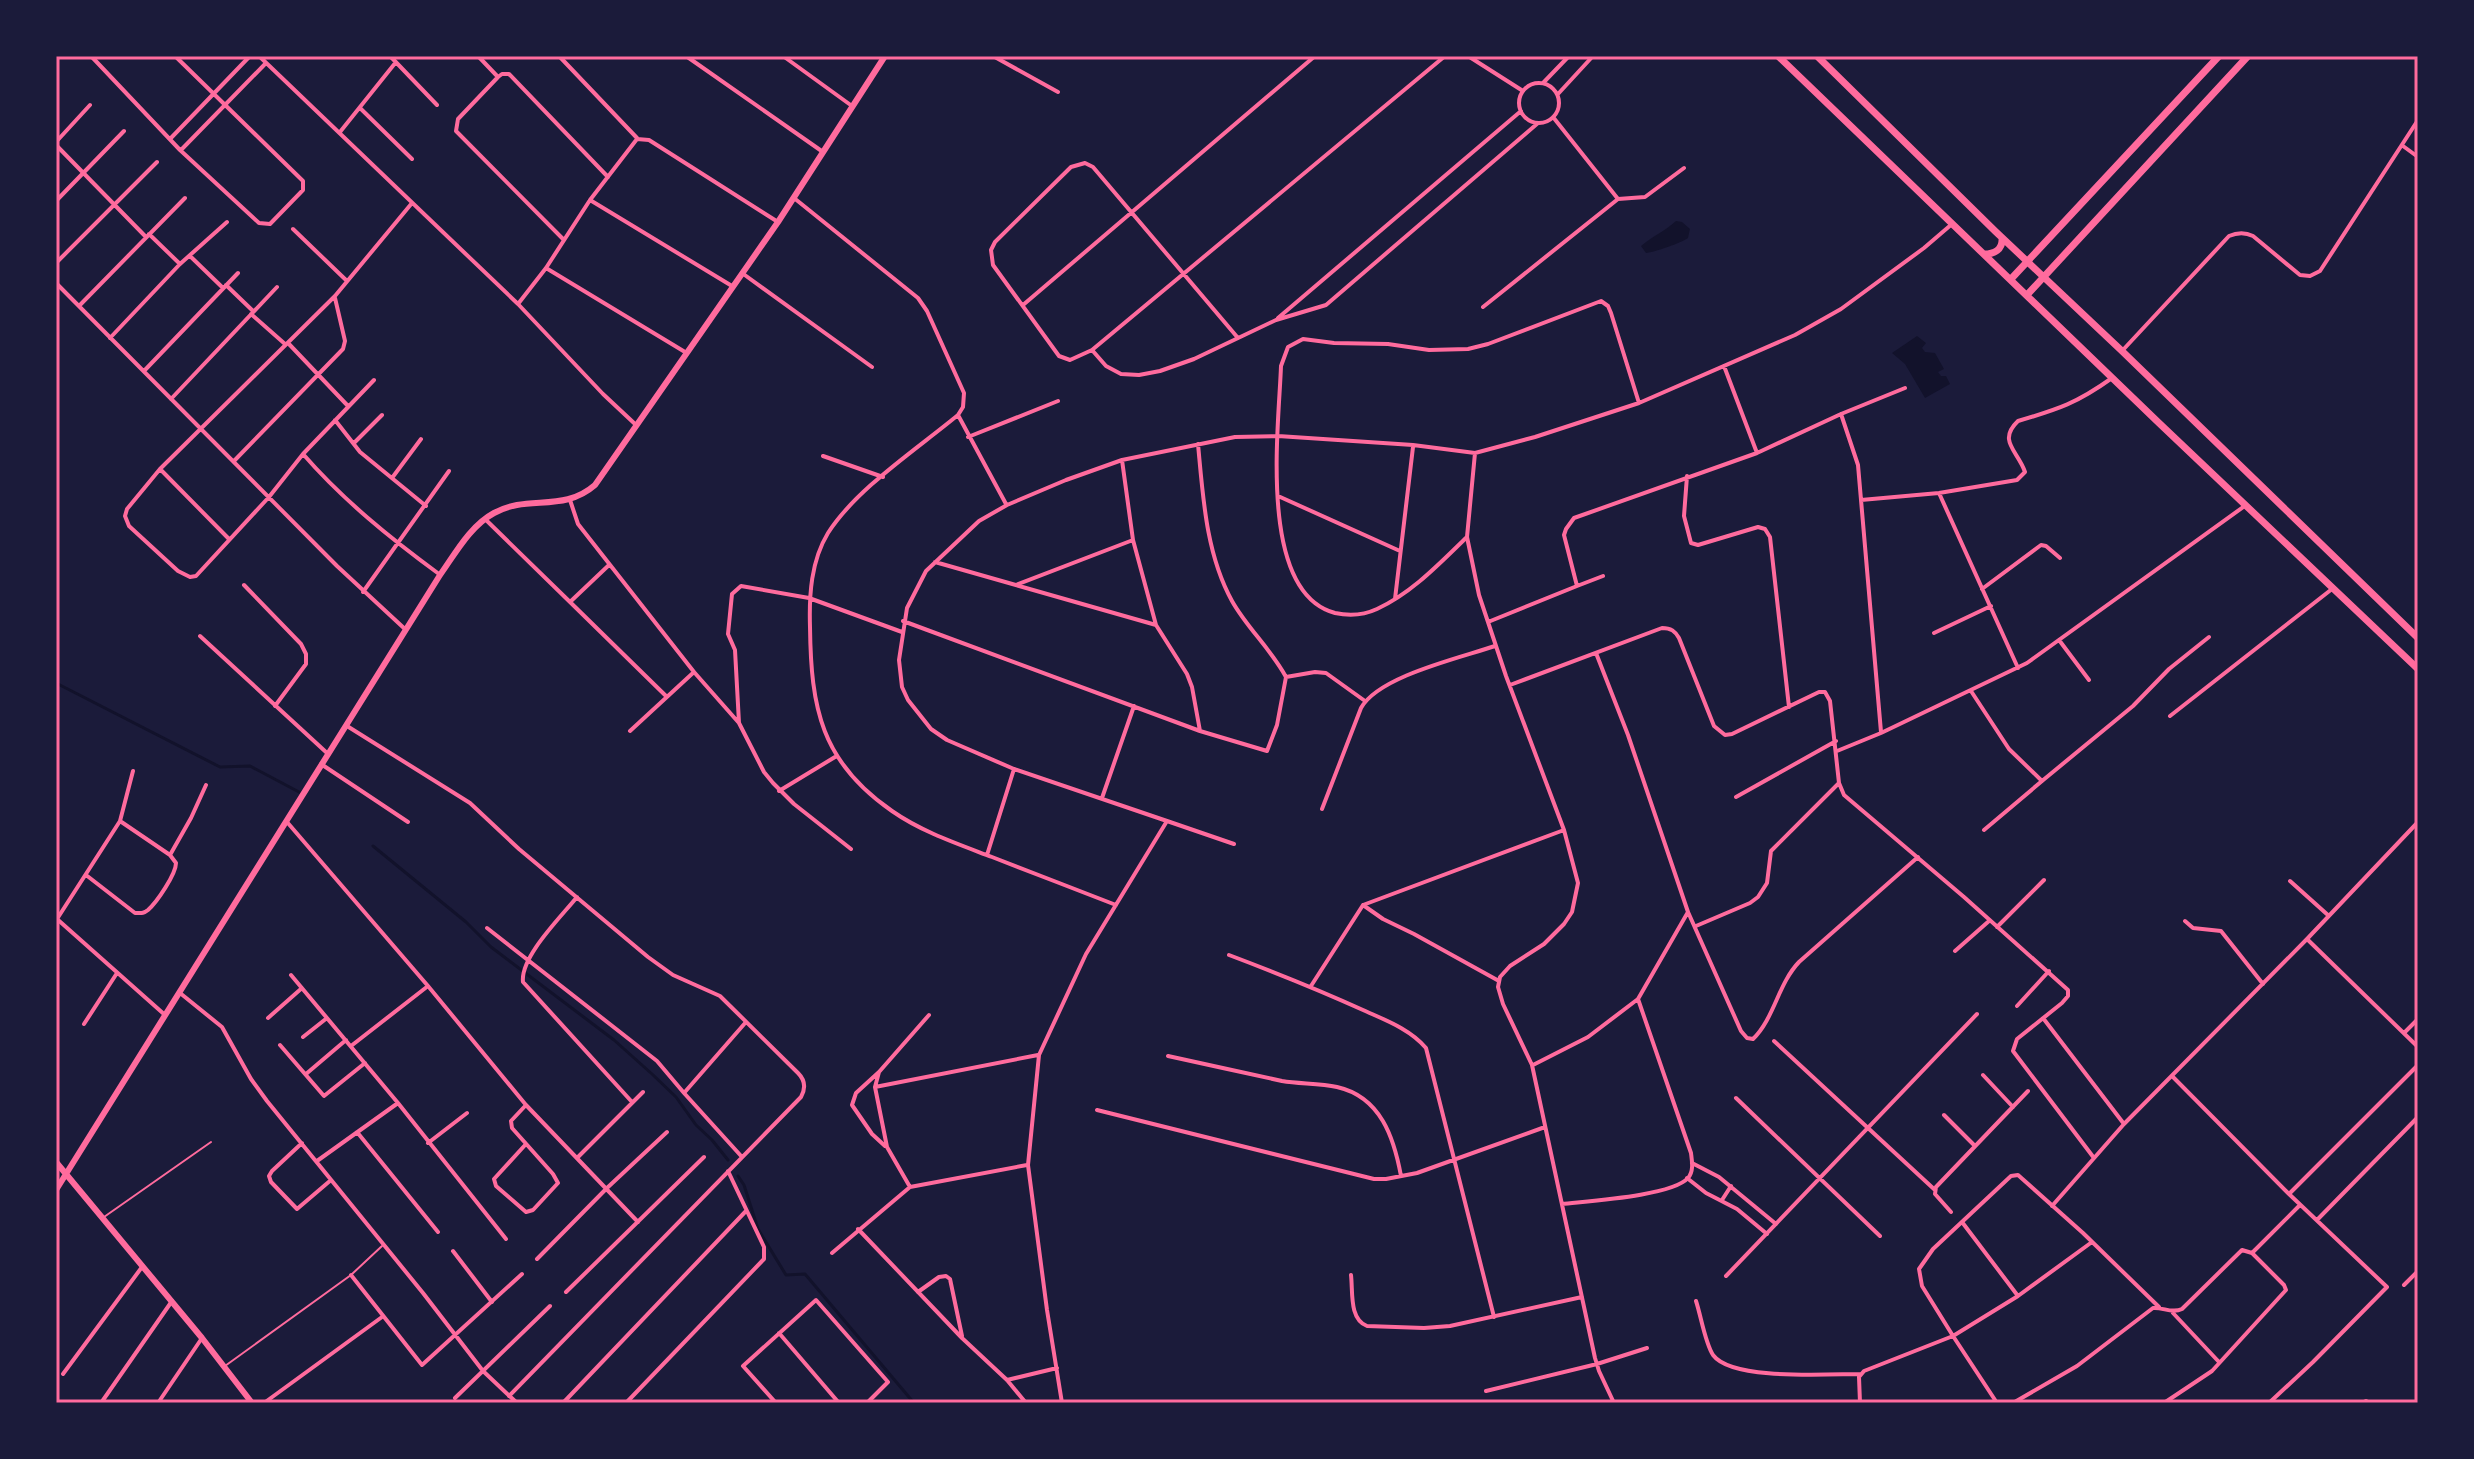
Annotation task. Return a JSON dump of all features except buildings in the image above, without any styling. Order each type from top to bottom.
[{"type":"main road","points":[[56,1190],[327,753],[440,575],[473,529],[485,519],[516,505],[570,500],[595,485],[778,222],[885,56]]},
{"type":"main road","points":[[1778,56],[2418,669]]},
{"type":"main road","points":[[1817,56],[2418,638]]},
{"type":"main road","points":[[2011,279],[2219,56]]},
{"type":"main road","points":[[2027,295],[2248,56]]},
{"type":"main road","points":[[1984,254],[1997,251],[2002,238]]},
{"type":"main road","points":[[56,1162],[252,1403]]},
{"type":"street","points":[[91,56],[180,150],[259,223],[270,224],[303,190],[303,181],[175,56]]},
{"type":"street","points":[[170,139],[250,56]]},
{"type":"street","points":[[259,56],[518,304],[635,424]]},
{"type":"street","points":[[390,56],[437,105]]},
{"type":"street","points":[[478,56],[498,77]]},
{"type":"street","points":[[559,56],[637,139],[649,140],[778,222]]},
{"type":"street","points":[[686,56],[823,152]]},
{"type":"street","points":[[783,56],[852,106]]},
{"type":"street","points":[[993,56],[1058,92]]},
{"type":"street","points":[[1023,305],[1315,56]]},
{"type":"street","points":[[1238,338],[1183,275],[1093,167],[1085,163],[1071,167],[995,242],[991,250],[993,265],[1059,356],[1070,360],[1092,350],[1183,275],[1445,56]]},
{"type":"street","points":[[1468,56],[1523,91]]},
{"type":"street","points":[[1543,83],[1569,56]]},
{"type":"street","points":[[1558,94],[1593,56]]},
{"type":"street","points":[[340,133],[396,62]]},
{"type":"street","points":[[180,150],[266,63]]},
{"type":"street","points":[[563,239],[455,128],[458,119],[498,77],[502,74],[512,76],[608,177]]},
{"type":"street","points":[[1092,350],[1113,371],[1139,375],[1176,367],[1276,320],[1322,307],[1538,123],[1553,117],[1559,106],[1558,94],[1543,83],[1532,84],[1523,91],[1519,101],[1521,111],[1528,120],[1538,123]]},
{"type":"street","points":[[57,142],[90,105]]},
{"type":"street","points":[[360,108],[412,159]]},
{"type":"street","points":[[1276,320],[1521,111]]},
{"type":"street","points":[[1553,117],[1618,199]]},
{"type":"street","points":[[2122,351],[2229,236],[2236,233],[2246,232],[2253,236],[2300,275],[2310,276],[2320,271],[2418,120]]},
{"type":"street","points":[[56,130],[57,142],[83,173],[113,205],[180,264]]},
{"type":"street","points":[[56,201],[124,131]]},
{"type":"street","points":[[518,304],[546,268],[590,200],[637,139]]},
{"type":"street","points":[[2403,146],[2418,157]]},
{"type":"street","points":[[56,263],[157,162]]},
{"type":"street","points":[[1483,307],[1618,199],[1645,197],[1684,168]]},
{"type":"street","points":[[79,306],[185,198]]},
{"type":"street","points":[[794,198],[918,298],[963,387],[965,399],[958,415],[883,477],[843,515],[821,548],[809,598],[811,676],[815,704],[825,733],[837,757],[867,791],[895,813],[936,835],[1116,905]]},
{"type":"street","points":[[590,200],[732,286]]},
{"type":"street","points":[[374,380],[303,454],[202,572],[190,577],[178,571],[129,526],[125,516],[127,509],[160,469],[335,296],[412,203]]},
{"type":"street","points":[[110,338],[180,264],[227,222]]},
{"type":"street","points":[[1234,844],[1014,769],[947,740],[931,729],[915,711],[902,687],[900,673],[903,621],[914,592],[934,562],[979,521],[1007,505],[1122,460],[1235,437],[1278,436],[1413,445],[1475,453],[1639,403],[1795,335],[1841,309],[1952,224]]},
{"type":"street","points":[[293,229],[347,281]]},
{"type":"street","points":[[190,256],[319,374],[348,406]]},
{"type":"street","points":[[546,268],[685,352]]},
{"type":"street","points":[[144,371],[238,273]]},
{"type":"street","points":[[742,273],[872,367]]},
{"type":"street","points":[[56,283],[363,592],[406,630]]},
{"type":"street","points":[[171,399],[277,287]]},
{"type":"street","points":[[234,461],[343,349],[345,341],[335,296]]},
{"type":"street","points":[[1467,537],[1395,599],[1367,613],[1344,615],[1329,611],[1310,599],[1296,577],[1281,538],[1278,436],[1282,358],[1288,347],[1299,340],[1376,343],[1429,350],[1468,349],[1601,301],[1608,306],[1639,403]]},
{"type":"street","points":[[1724,366],[1757,453]]},
{"type":"street","points":[[1861,500],[1939,493],[2021,478],[2024,468],[2008,440],[2012,427],[2018,421],[2084,398],[2112,378]]},
{"type":"street","points":[[1577,586],[1564,535],[1574,518],[1757,453],[1905,388]]},
{"type":"street","points":[[968,437],[1058,401]]},
{"type":"street","points":[[1841,414],[1855,450],[1881,733]]},
{"type":"street","points":[[354,443],[382,415]]},
{"type":"street","points":[[958,415],[1007,505]]},
{"type":"street","points":[[335,420],[360,452],[426,506]]},
{"type":"street","points":[[392,478],[421,439]]},
{"type":"street","points":[[903,621],[1200,731],[1267,751],[1277,725],[1286,677],[1236,609],[1221,579],[1207,518],[1198,444]]},
{"type":"street","points":[[1395,599],[1413,445]]},
{"type":"street","points":[[1475,453],[1467,537],[1495,646],[1564,830],[1578,883],[1572,912],[1555,935],[1510,966],[1499,981],[1499,993],[1532,1065],[1597,1364],[1614,1403]]},
{"type":"street","points":[[303,454],[329,484],[440,575]]},
{"type":"street","points":[[823,456],[883,477]]},
{"type":"street","points":[[1122,460],[1133,540],[1156,625],[1187,674],[1200,731]]},
{"type":"street","points":[[160,469],[229,539]]},
{"type":"street","points":[[363,592],[449,471]]},
{"type":"street","points":[[1687,476],[1684,516],[1691,543],[1698,545],[1758,527],[1765,529],[1770,537],[1789,707]]},
{"type":"street","points":[[1939,493],[2018,668]]},
{"type":"street","points":[[1278,496],[1400,551]]},
{"type":"street","points":[[570,500],[578,524],[694,672],[739,723],[764,772],[779,791],[851,849]]},
{"type":"street","points":[[1837,751],[2018,668],[2246,505]]},
{"type":"street","points":[[485,519],[666,696]]},
{"type":"street","points":[[1015,585],[1133,540]]},
{"type":"street","points":[[1982,589],[2041,545],[2060,558]]},
{"type":"street","points":[[934,562],[1156,625]]},
{"type":"street","points":[[570,602],[609,565]]},
{"type":"street","points":[[1488,622],[1603,576]]},
{"type":"street","points":[[244,585],[301,644],[306,654],[306,664],[275,706]]},
{"type":"street","points":[[739,723],[735,650],[728,634],[733,593],[741,586],[809,598],[902,632]]},
{"type":"street","points":[[2170,716],[2332,589]]},
{"type":"street","points":[[1934,633],[1991,606]]},
{"type":"street","points":[[1510,685],[1662,628],[1671,629],[1679,638],[1714,726],[1725,735],[1825,692],[1830,701],[1839,783],[1849,800],[2067,988],[2069,994],[2017,1039],[2013,1051],[2094,1158]]},
{"type":"street","points":[[200,636],[327,753]]},
{"type":"street","points":[[1984,830],[2133,706],[2169,669],[2209,637]]},
{"type":"street","points":[[2059,640],[2089,680]]},
{"type":"street","points":[[1322,809],[1365,701],[1376,690],[1392,681],[1495,646]]},
{"type":"street","points":[[1596,653],[1628,735],[1688,912],[1741,1031],[1747,1038],[1753,1039],[1760,1031],[1794,967],[1918,857]]},
{"type":"street","points":[[630,731],[694,672]]},
{"type":"street","points":[[1286,677],[1326,673],[1365,701]]},
{"type":"street","points":[[1971,691],[2009,749],[2042,781]]},
{"type":"street","points":[[1102,798],[1134,706]]},
{"type":"street","points":[[345,725],[470,803],[519,849],[673,975],[720,996],[802,1077],[805,1090],[509,1396]]},
{"type":"street","points":[[1736,797],[1836,741]]},
{"type":"street","points":[[779,791],[837,757]]},
{"type":"street","points":[[321,764],[408,822]]},
{"type":"street","points":[[987,855],[1014,769]]},
{"type":"street","points":[[133,771],[120,821],[57,919],[165,1015]]},
{"type":"street","points":[[1696,926],[1750,903],[1763,889],[1769,876],[1768,857],[1771,851],[1839,783]]},
{"type":"street","points":[[170,855],[206,785]]},
{"type":"street","points":[[86,875],[135,913],[144,913],[176,869],[170,855],[120,821]]},
{"type":"street","points":[[1062,1403],[1028,1165],[1039,1055],[1079,969],[1167,821]]},
{"type":"street","points":[[287,822],[526,1105],[638,1222]]},
{"type":"street","points":[[2052,1206],[2124,1124],[2418,822]]},
{"type":"street","points":[[1311,986],[1363,905],[1564,830]]},
{"type":"street","points":[[1997,927],[2044,880]]},
{"type":"street","points":[[2290,881],[2329,916]]},
{"type":"street","points":[[577,897],[528,960],[522,975],[523,982],[632,1102]]},
{"type":"street","points":[[1363,905],[1383,919],[1499,981]]},
{"type":"street","points":[[1532,1065],[1588,1037],[1638,999],[1688,912]]},
{"type":"street","points":[[1955,951],[1990,920]]},
{"type":"street","points":[[2185,921],[2197,929],[2221,931],[2263,984]]},
{"type":"street","points":[[487,928],[657,1061],[742,1157]]},
{"type":"street","points":[[2307,939],[2418,1047]]},
{"type":"street","points":[[1229,955],[1311,986],[1399,1027],[1426,1048],[1494,1317]]},
{"type":"street","points":[[2017,1006],[2049,971]]},
{"type":"street","points":[[84,1024],[117,973]]},
{"type":"street","points":[[291,975],[506,1239]]},
{"type":"street","points":[[351,1046],[428,986]]},
{"type":"street","points":[[268,1018],[302,988]]},
{"type":"street","points":[[180,993],[222,1027],[251,1079],[483,1371],[517,1403]]},
{"type":"street","points":[[1562,1204],[1632,1196],[1679,1184],[1687,1178],[1692,1163],[1686,1138],[1638,999]]},
{"type":"street","points":[[1726,1276],[1977,1014]]},
{"type":"street","points":[[887,1147],[872,1134],[852,1105],[856,1093],[879,1072],[929,1015]]},
{"type":"street","points":[[303,1037],[327,1018]]},
{"type":"street","points":[[2043,1018],[2124,1124]]},
{"type":"street","points":[[2404,1033],[2418,1019]]},
{"type":"street","points":[[684,1093],[747,1021]]},
{"type":"street","points":[[306,1074],[346,1040]]},
{"type":"street","points":[[1774,1041],[1935,1190],[1937,1198],[1951,1212]]},
{"type":"street","points":[[280,1045],[324,1096],[365,1063]]},
{"type":"street","points":[[875,1087],[1039,1055]]},
{"type":"street","points":[[1168,1056],[1353,1093],[1386,1123],[1396,1146],[1401,1176]]},
{"type":"street","points":[[2289,1194],[2418,1065]]},
{"type":"street","points":[[879,1072],[875,1087],[887,1147],[910,1187]]},
{"type":"street","points":[[1983,1075],[2013,1107]]},
{"type":"street","points":[[2173,1077],[2300,1205],[2387,1287],[2269,1403]]},
{"type":"street","points":[[1935,1190],[2028,1091]]},
{"type":"street","points":[[577,1158],[643,1092]]},
{"type":"street","points":[[1736,1098],[1880,1236]]},
{"type":"street","points":[[317,1161],[398,1103]]},
{"type":"street","points":[[526,1105],[510,1124],[558,1183],[533,1210],[526,1212],[496,1186],[494,1179],[526,1144]]},
{"type":"street","points":[[1097,1110],[1362,1176],[1386,1179],[1453,1160],[1545,1127]]},
{"type":"street","points":[[428,1143],[467,1113]]},
{"type":"street","points":[[1944,1115],[1975,1146]]},
{"type":"street","points":[[2317,1220],[2418,1117]]},
{"type":"street","points":[[357,1132],[438,1232]]},
{"type":"street","points":[[537,1259],[667,1132]]},
{"type":"street","points":[[302,1143],[272,1171],[269,1176],[271,1182],[297,1209],[331,1180]]},
{"type":"street","points":[[566,1292],[704,1157]]},
{"type":"street","points":[[1692,1163],[1719,1177],[1776,1224]]},
{"type":"street","points":[[832,1253],[910,1187],[1028,1165]]},
{"type":"street","points":[[626,1403],[764,1259],[766,1253],[728,1171]]},
{"type":"street","points":[[1997,1403],[1922,1286],[1919,1269],[1933,1249],[2011,1176],[2018,1175],[2159,1307],[2177,1312],[2191,1303],[2244,1249],[2284,1285],[2286,1290],[2220,1363],[2205,1377],[2164,1403]]},
{"type":"street","points":[[1687,1178],[1767,1234]]},
{"type":"street","points":[[1722,1200],[1731,1186]]},
{"type":"street","points":[[2252,1253],[2300,1205]]},
{"type":"street","points":[[1748,1218],[1756,1207]]},
{"type":"street","points":[[563,1403],[746,1211]]},
{"type":"street","points":[[1962,1222],[2018,1296]]},
{"type":"street","points":[[858,1229],[1026,1403]]},
{"type":"street","points":[[1860,1403],[1859,1377],[1868,1369],[1953,1336],[2018,1296],[2092,1242]]},
{"type":"street","points":[[453,1251],[492,1302]]},
{"type":"street","points":[[63,1374],[142,1267]]},
{"type":"street","points":[[2404,1285],[2418,1271]]},
{"type":"street","points":[[351,1275],[422,1365],[522,1274]]},
{"type":"street","points":[[1351,1275],[1355,1314],[1362,1324],[1424,1328],[1494,1317],[1582,1297]]},
{"type":"street","points":[[918,1292],[939,1277],[950,1279],[962,1338]]},
{"type":"street","points":[[776,1403],[743,1366],[816,1300],[888,1382],[867,1403]]},
{"type":"street","points":[[101,1403],[172,1301]]},
{"type":"street","points":[[1696,1301],[1711,1352],[1730,1368],[1764,1373],[1861,1374]]},
{"type":"street","points":[[455,1398],[550,1306]]},
{"type":"street","points":[[2013,1403],[2077,1366],[2141,1315],[2159,1307]]},
{"type":"street","points":[[2172,1311],[2220,1363]]},
{"type":"street","points":[[264,1403],[382,1317]]},
{"type":"street","points":[[779,1333],[839,1403]]},
{"type":"street","points":[[158,1403],[202,1338]]},
{"type":"street","points":[[1486,1391],[1597,1364],[1647,1348]]},
{"type":"street","points":[[1007,1380],[1057,1368]]},
{"type":"street","points":[[2361,1403],[2371,1403]]},
{"type":"lane","points":[[103,1218],[211,1142]]},
{"type":"lane","points":[[225,1367],[351,1275],[384,1244]]},
{"type":"shaded area","points":[[1676,221],[1690,229],[1688,238],[1646,253],[1641,246]]},
{"type":"shaded area","points":[[1917,336],[1926,343],[1922,348],[1925,352],[1935,353],[1944,369],[1938,372],[1946,376],[1950,384],[1925,398],[1905,364],[1892,353]]},
{"type":"waterway","points":[[56,683],[220,767],[250,766],[299,792]]},
{"type":"waterway","points":[[373,846],[466,922],[491,947],[614,1040],[676,1097],[728,1160]]},
{"type":"waterway","points":[[738,1176],[744,1185],[758,1229],[786,1275],[805,1274],[914,1403]]}]
